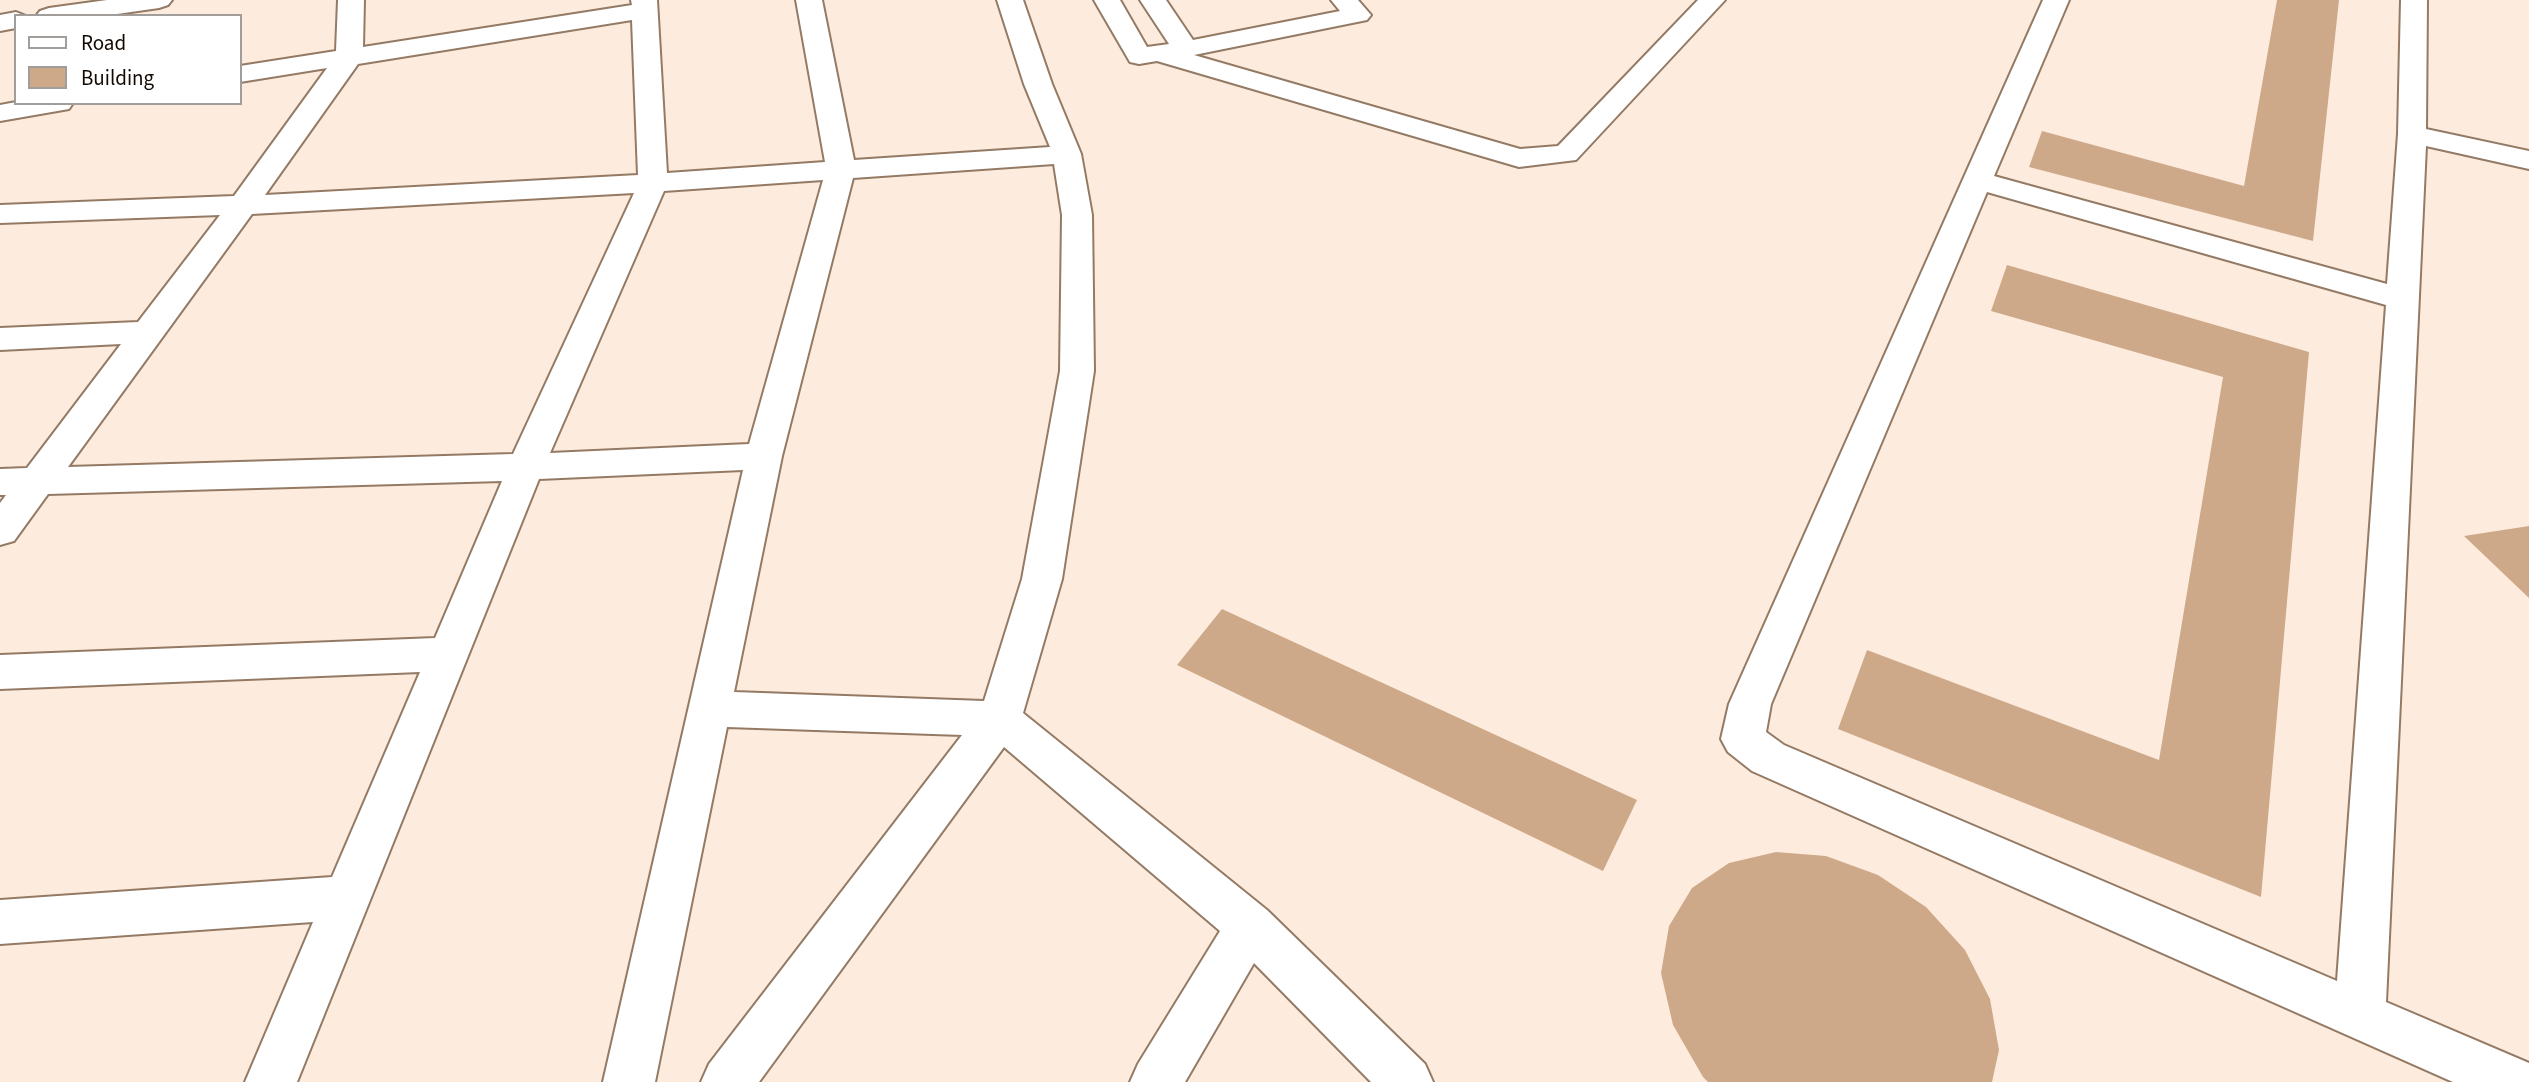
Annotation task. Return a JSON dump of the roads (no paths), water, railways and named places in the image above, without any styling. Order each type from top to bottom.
[{"type":"street","points":[[58,14],[104,4],[159,0]]},
{"type":"street","points":[[0,531],[243,205],[349,57],[351,0]]},
{"type":"street","points":[[629,1082],[764,456],[841,169],[809,0]]},
{"type":"street","points":[[727,1082],[1000,719],[1042,579],[1077,371],[1077,215],[1068,154],[1038,84],[1010,0]]},
{"type":"street","points":[[1107,0],[1139,56],[1358,15],[1344,0]]},
{"type":"street","points":[[1153,0],[1186,49]]},
{"type":"street","points":[[1157,53],[1519,158],[1566,154],[1712,0]]},
{"type":"street","points":[[2056,0],[1750,704],[1743,739],[1768,758],[2514,1082]]},
{"type":"street","points":[[2360,1017],[2412,134],[2414,0]]},
{"type":"street","points":[[242,74],[644,6],[653,183],[526,467],[271,1082]]},
{"type":"street","points":[[0,113],[48,105]]},
{"type":"street","points":[[2412,134],[2529,160]]},
{"type":"street","points":[[0,214],[243,205],[653,183],[1068,154]]},
{"type":"street","points":[[1977,180],[2403,299]]},
{"type":"street","points":[[0,339],[149,332]]},
{"type":"street","points":[[0,482],[526,467],[764,456]]},
{"type":"street","points":[[0,673],[448,654]]},
{"type":"street","points":[[709,709],[1000,719],[1250,926],[1407,1082]]},
{"type":"street","points":[[0,922],[347,898]]},
{"type":"street","points":[[1156,1082],[1250,926]]}]
